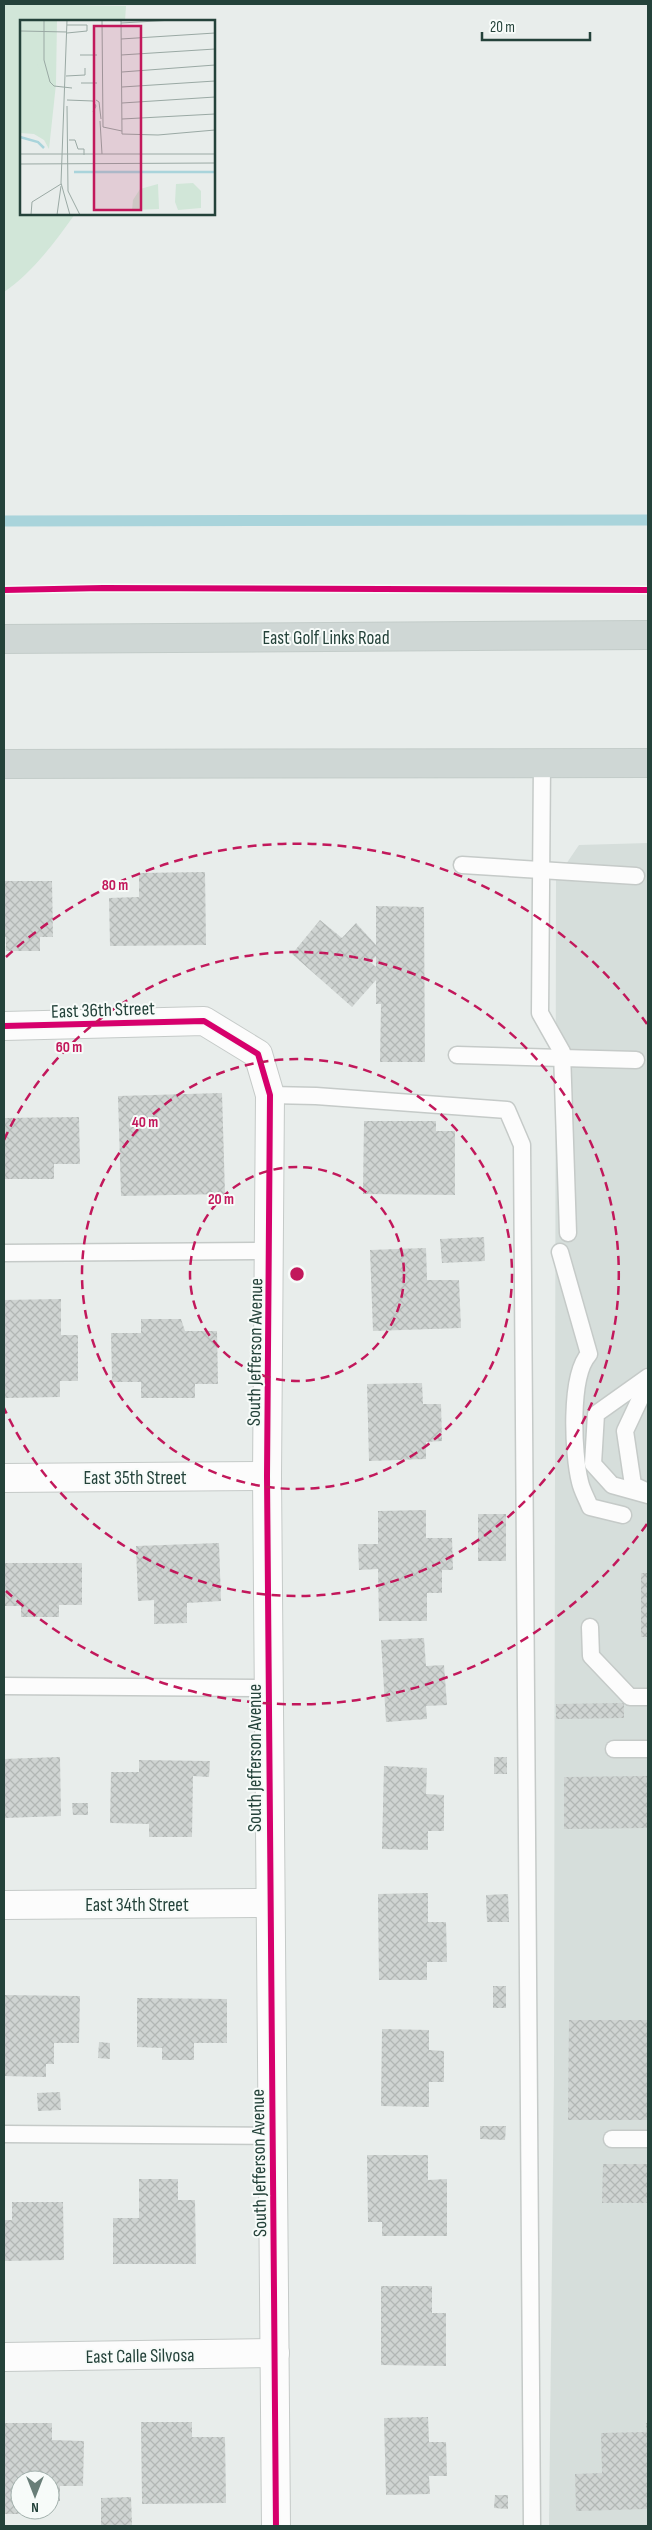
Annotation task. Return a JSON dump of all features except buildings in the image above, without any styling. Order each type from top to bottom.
[{"type":"main road","name":"East Golf Links Road","points":[[4,639],[648,635]]},
{"type":"main road","points":[[4,764],[648,763]]},
{"type":"street","name":"East 36th Street","points":[[4,1026],[204,1021]]},
{"type":"street","name":"South Jefferson Avenue","points":[[204,1021],[258,1054],[270,1095],[267,1476],[276,2526]]},
{"type":"street","name":"East 35th Street","points":[[4,1478],[267,1476]]},
{"type":"street","name":"East 34th Street","points":[[4,1905],[270,1903]]},
{"type":"street","name":"East Calle Silvosa","points":[[4,2357],[275,2353]]},
{"type":"lane","points":[[542,763],[540,1013],[562,1052],[568,1233]]},
{"type":"lane","points":[[462,865],[636,876]]},
{"type":"lane","points":[[457,1055],[636,1060]]},
{"type":"lane","points":[[270,1095],[507,1110],[522,1145],[532,2526]]},
{"type":"lane","points":[[4,1253],[270,1251]]},
{"type":"lane","points":[[560,1252],[589,1354],[582,1362],[577,1380],[575,1441],[580,1483],[590,1507],[623,1515]]},
{"type":"lane","points":[[648,1377],[596,1414],[593,1464],[612,1485],[648,1493]]},
{"type":"lane","points":[[648,1382],[625,1430],[633,1485],[648,1493]]},
{"type":"lane","points":[[590,1627],[591,1656],[630,1697],[648,1697]]},
{"type":"lane","points":[[4,1686],[268,1688]]},
{"type":"lane","points":[[614,1749],[648,1749]]},
{"type":"lane","points":[[4,2134],[273,2136]]},
{"type":"lane","points":[[612,2139],[648,2140]]},
{"type":"shaded area","points":[[648,843],[648,2526],[549,2526],[554,2075],[556,879],[579,845]]},
{"type":"green space","points":[[4,4],[126,6],[125,20],[20,20],[20,215],[74,215],[34,266],[4,292]]},
{"type":"waterway","points":[[4,521],[648,520]]},
{"type":"cycle path","points":[[4,590],[103,588],[648,590]]},
{"type":"cycle path","points":[[4,1026],[204,1021],[258,1054],[270,1095],[267,1476],[276,2526]]}]
